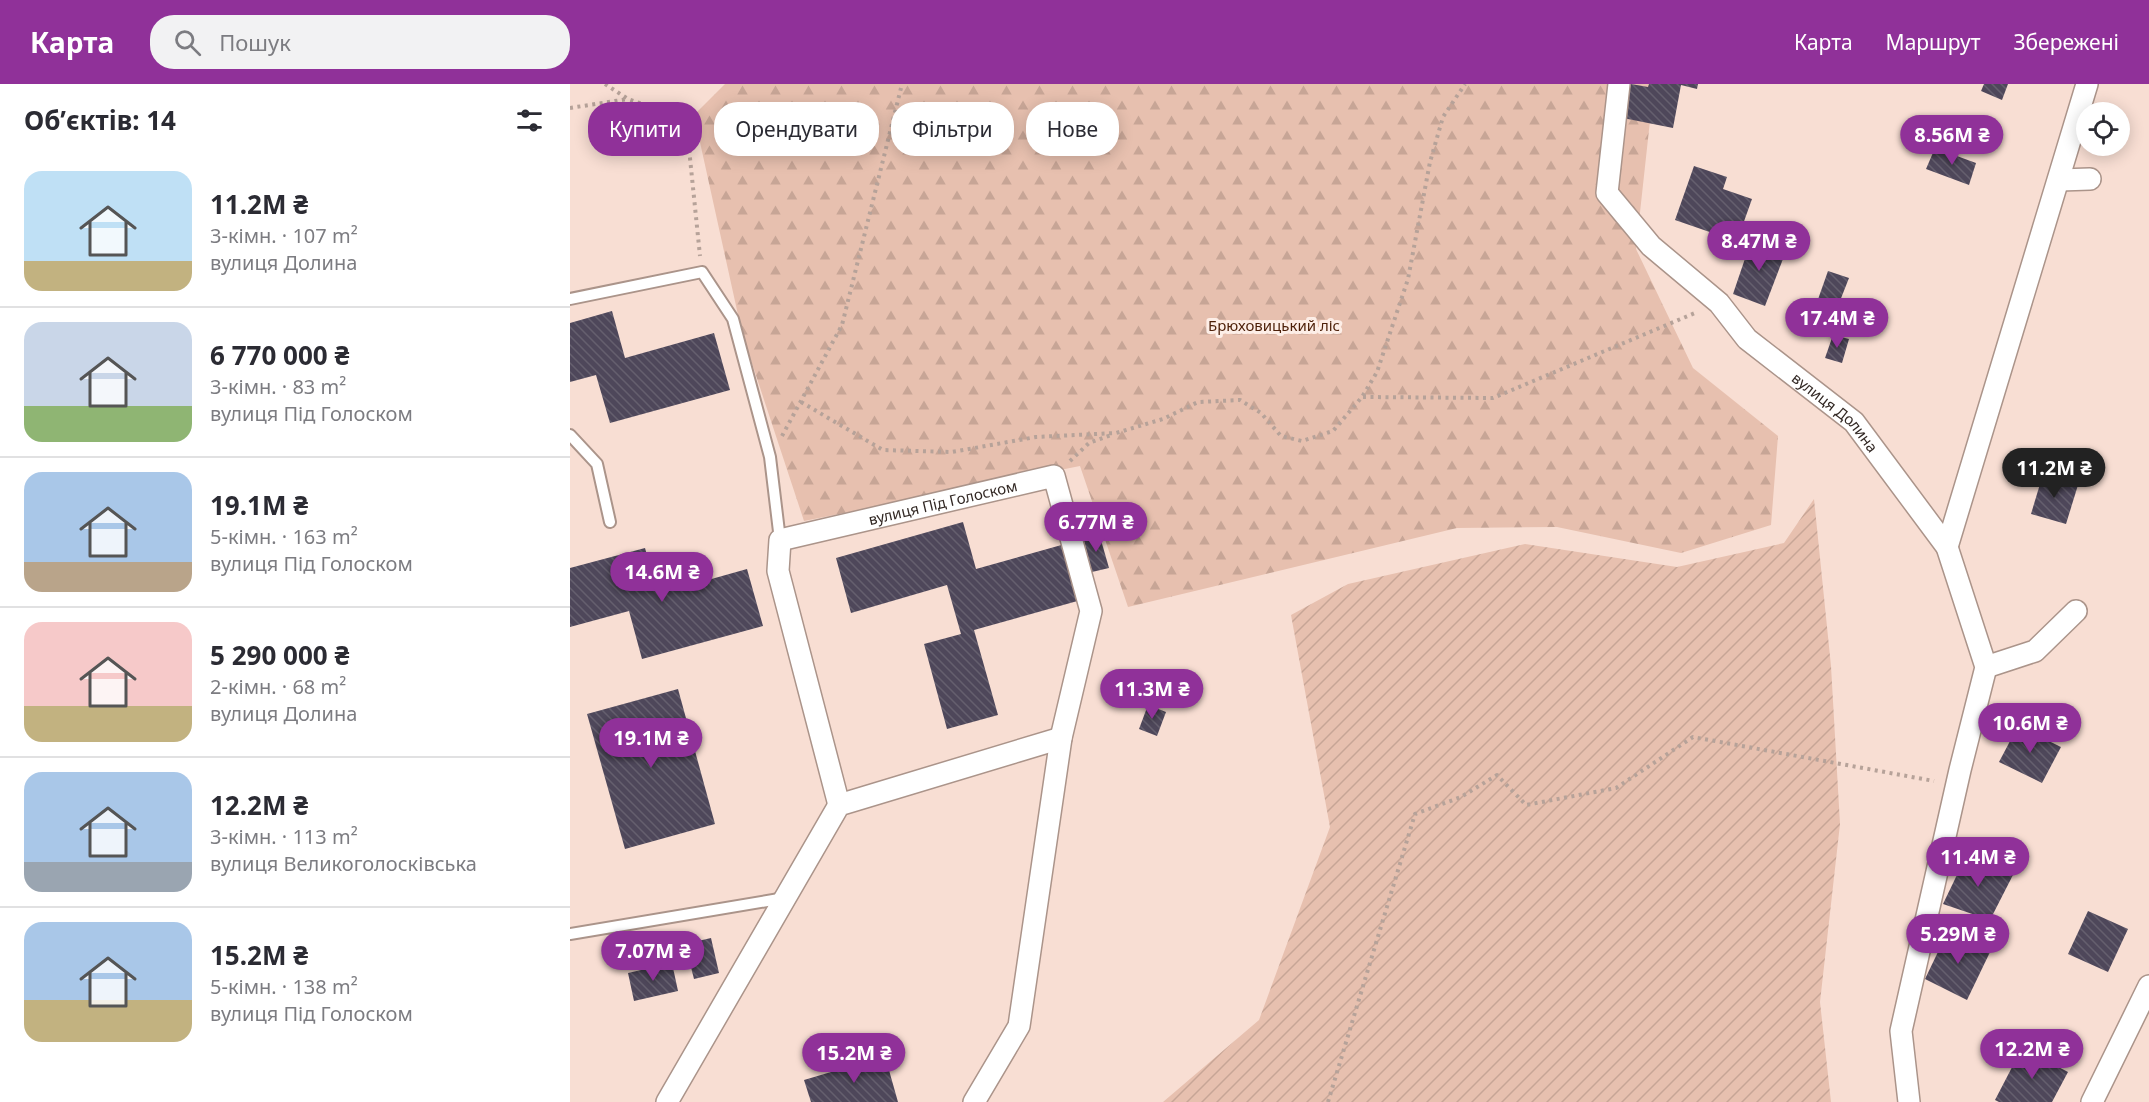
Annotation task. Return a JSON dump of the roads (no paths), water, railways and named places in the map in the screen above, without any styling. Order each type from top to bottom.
[{"type":"street","name":"вулиця Долина","points":[[1619,84],[1606,193],[1651,246],[1719,303],[1748,339],[1854,422],[1947,547],[1986,667]]},
{"type":"street","points":[[1947,547],[2060,180],[2087,84]]},
{"type":"street","points":[[2060,180],[2090,179]]},
{"type":"street","name":"вулиця Під Голоском","points":[[780,540],[1054,476],[1091,611],[1061,738]]},
{"type":"street","points":[[780,540],[778,571],[838,805]]},
{"type":"street","points":[[1909,1102],[1901,1031],[1956,785],[1986,667],[2035,651],[2076,611]]},
{"type":"street","points":[[667,1102],[838,805],[1061,738],[1019,1026],[974,1102]]},
{"type":"street","points":[[2096,1101],[2149,987]]},
{"type":"lane","points":[[570,299],[702,272],[733,320],[770,457],[780,540]]},
{"type":"lane","points":[[570,435],[597,464],[610,522]]},
{"type":"lane","points":[[570,934],[785,898]]},
{"type":"park label","name":"Брюховицький ліс","points":[[1274,325]]}]
